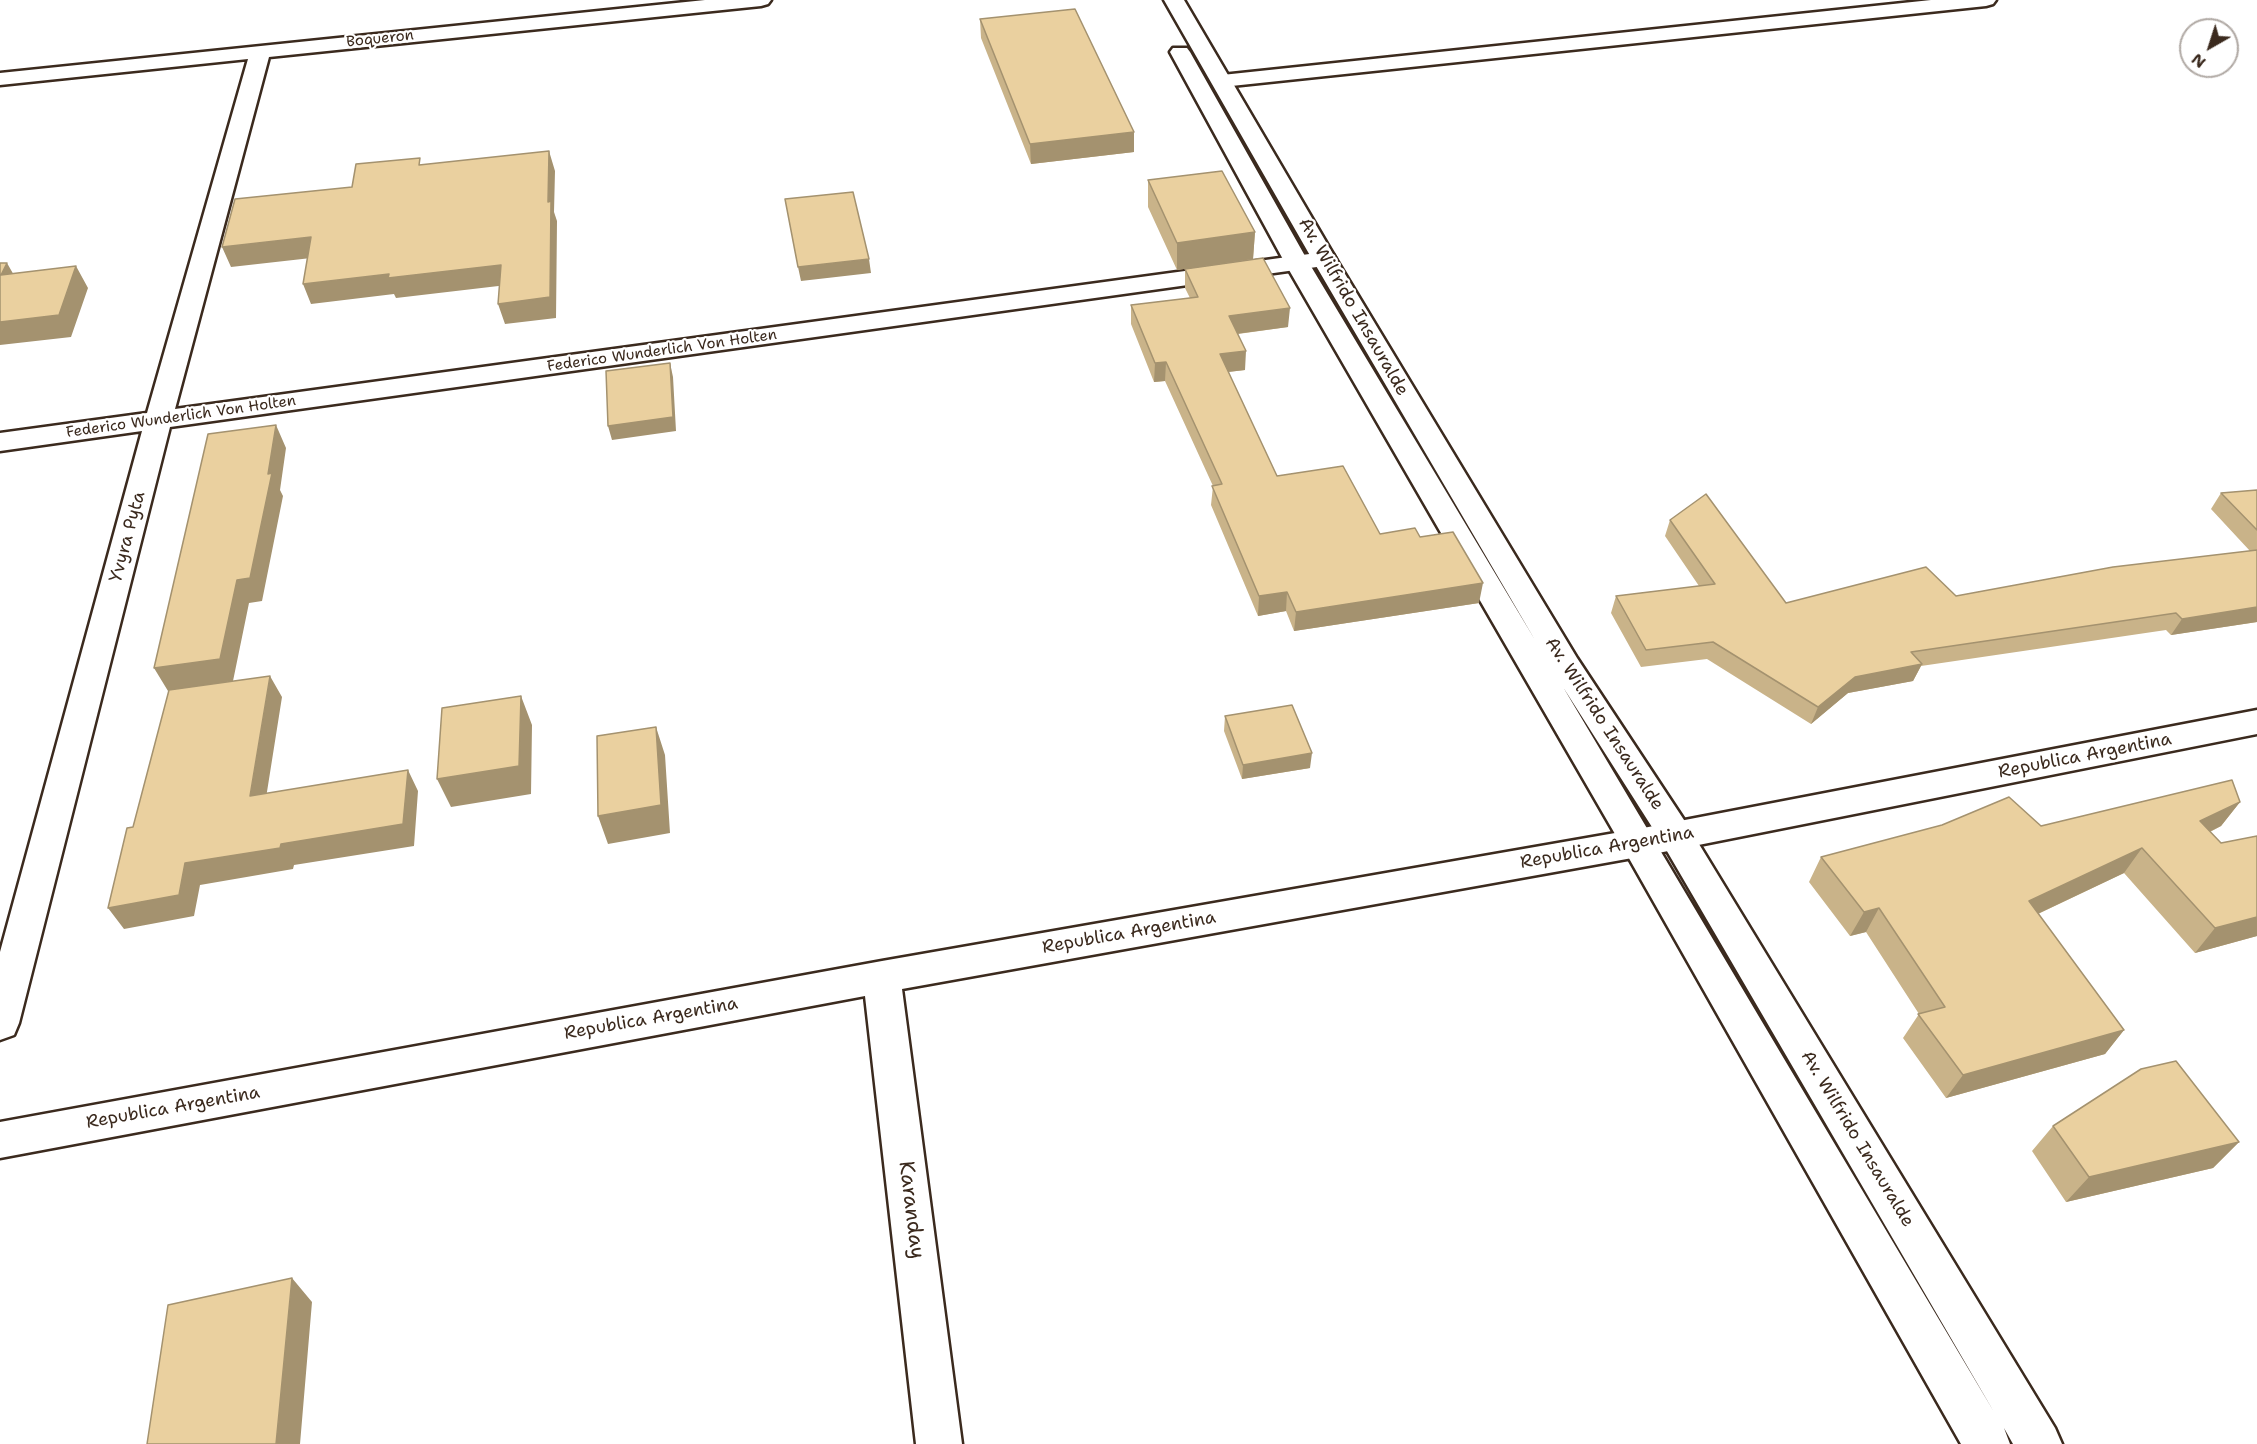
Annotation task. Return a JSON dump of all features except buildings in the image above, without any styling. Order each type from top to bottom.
[{"type":"street","name":"Boqueron","points":[[0,79],[761,0]]},
{"type":"street","points":[[1152,0],[1311,261],[1638,843],[1987,1444]]},
{"type":"street","name":"Av. Wilfrido Insauralde","points":[[1174,0],[1222,81],[1311,261],[1676,836],[2039,1444]]},
{"type":"street","points":[[1222,81],[1986,0]]},
{"type":"street","name":"Yvyra Pyta","points":[[0,1023],[159,421],[260,52]]},
{"type":"street","name":"Federico Wunderlich Von Holten","points":[[0,442],[1311,261]]},
{"type":"street","name":"Republica Argentina","points":[[0,1140],[882,977],[1676,836],[2257,722]]},
{"type":"street","name":"Karanday","points":[[882,977],[939,1444]]}]
